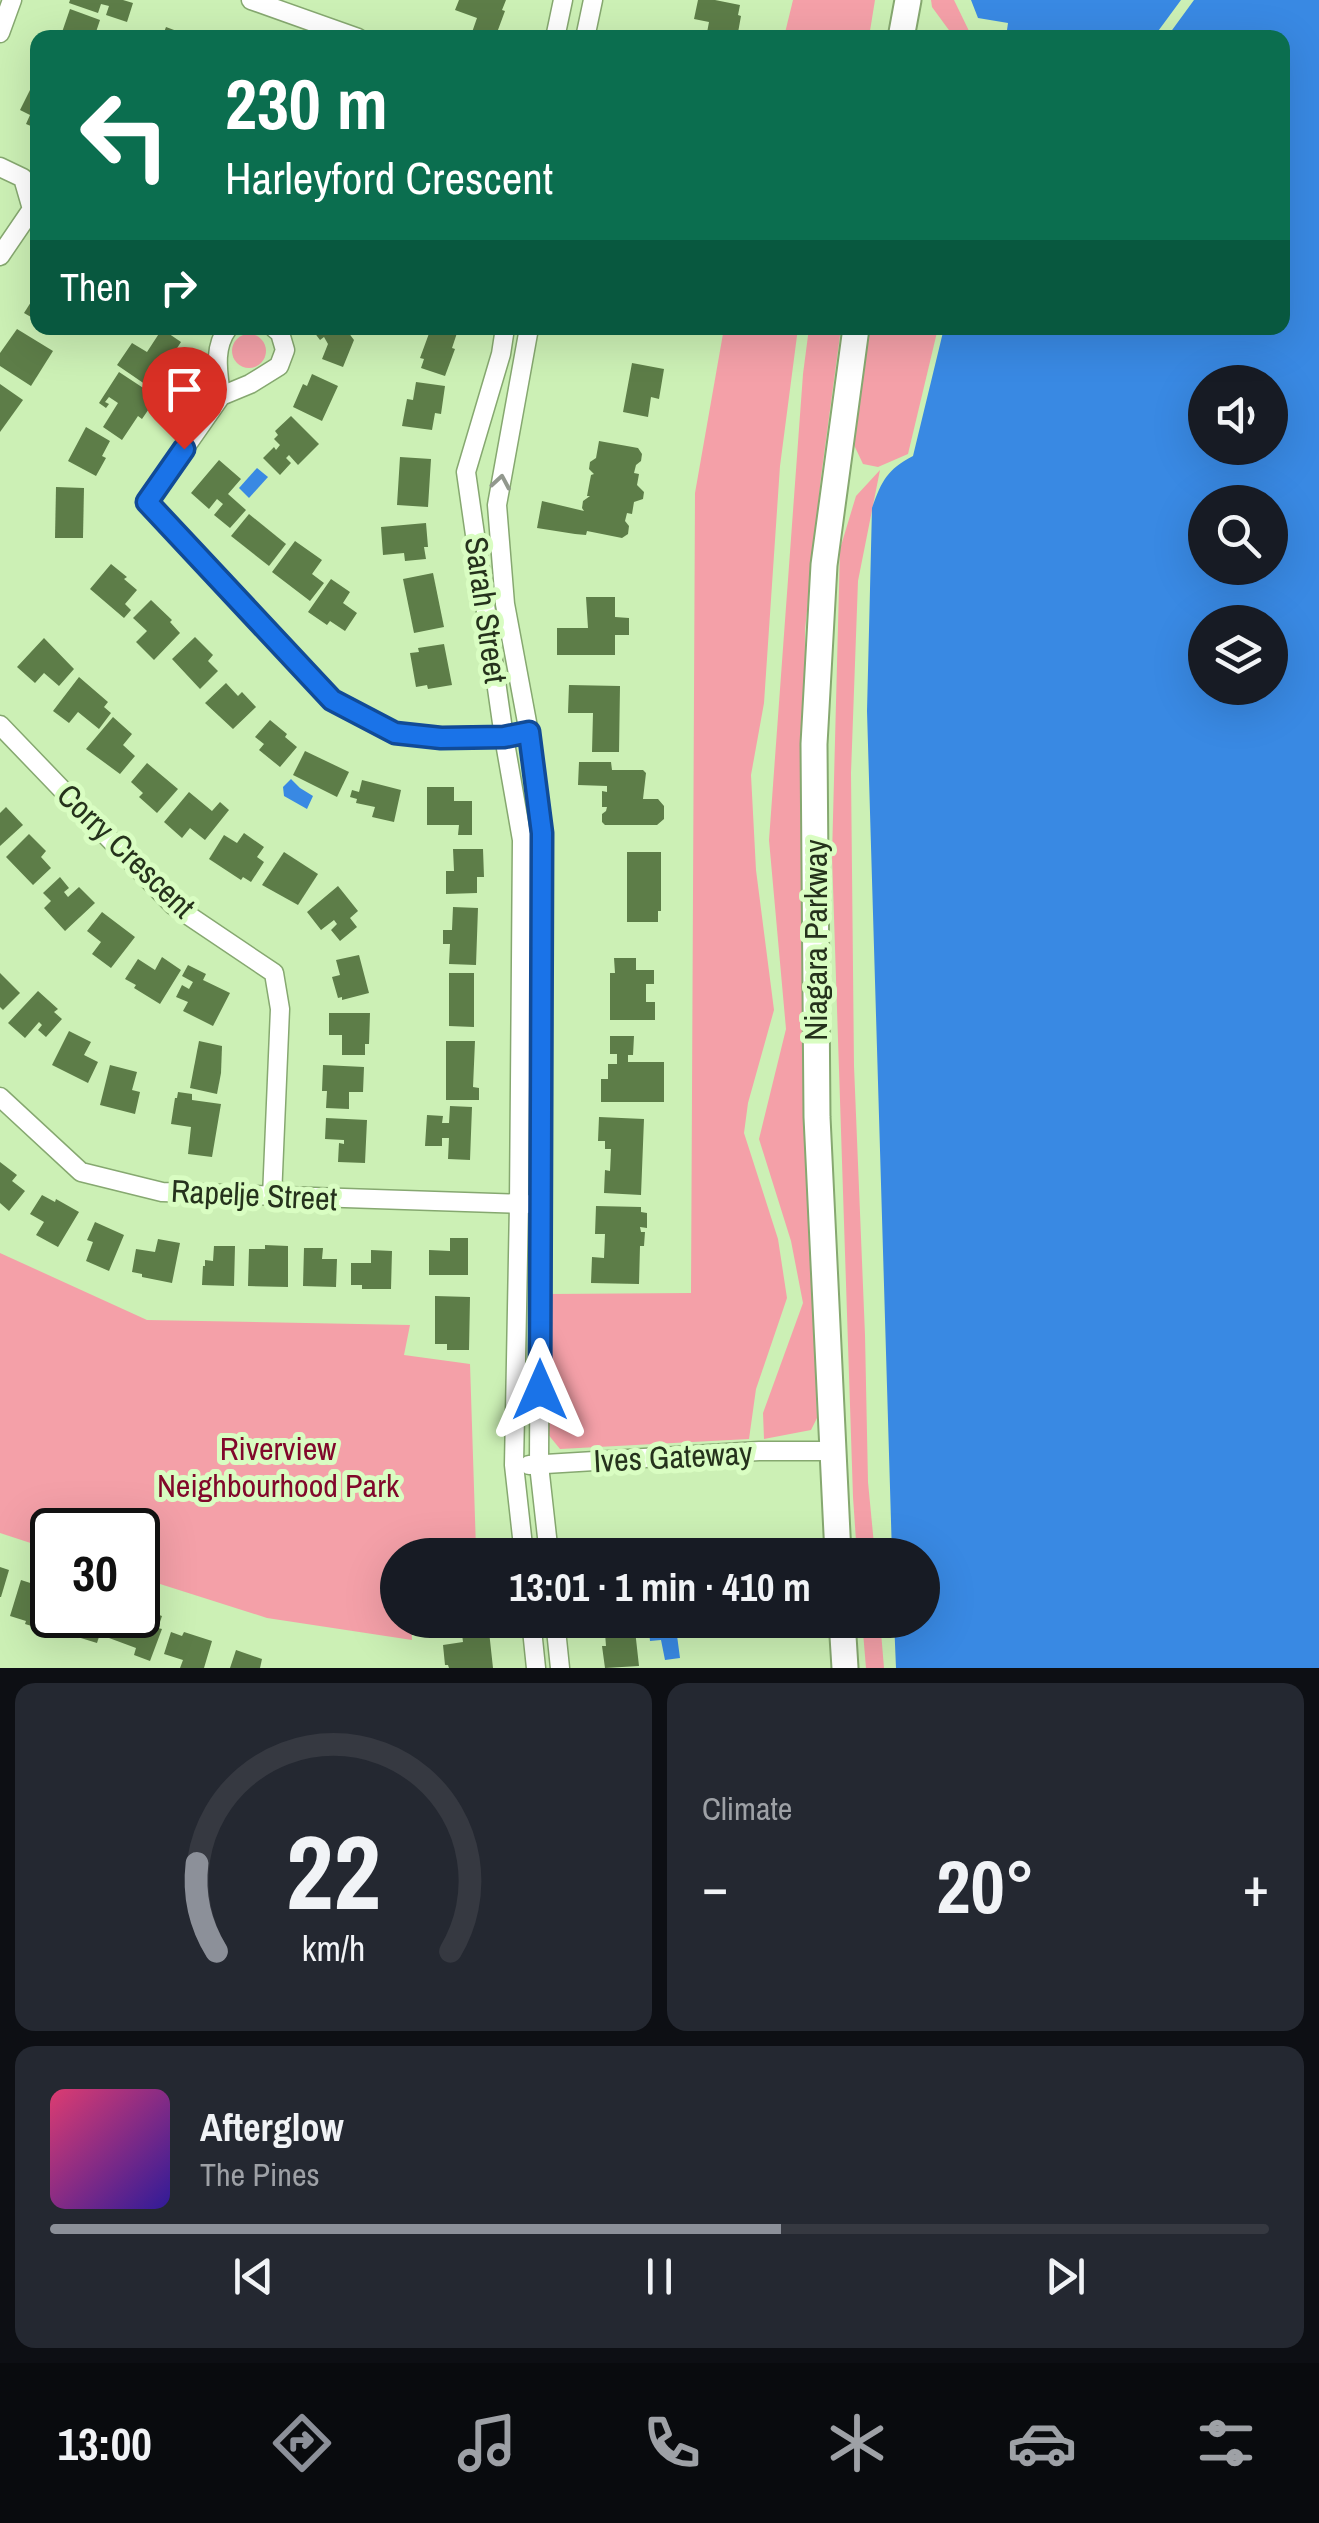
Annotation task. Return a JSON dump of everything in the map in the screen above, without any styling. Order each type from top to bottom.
[{"type":"main road","points":[[902,30],[908,0]]},
{"type":"main road","name":"Niagara Parkway","points":[[837,1538],[816,1117],[814,744],[824,565],[855,335]]},
{"type":"main road","points":[[843,1638],[845,1668]]},
{"type":"street","points":[[0,34],[12,0]]},
{"type":"street","points":[[252,0],[336,30]]},
{"type":"street","points":[[557,30],[563,0]]},
{"type":"street","points":[[587,30],[593,0]]},
{"type":"street","points":[[0,167],[22,178],[30,203]]},
{"type":"street","points":[[0,256],[30,212]]},
{"type":"street","points":[[221,396],[217,369],[222,335]]},
{"type":"street","points":[[281,335],[286,350],[279,366],[221,396],[147,502],[332,700],[395,733],[441,738],[504,737],[529,732]]},
{"type":"street","name":"Sarah Street","points":[[505,335],[466,472],[522,840],[514,1465],[522,1538]]},
{"type":"street","name":"Sarah Street","points":[[528,335],[497,506],[505,604],[529,732],[542,833],[540,1465],[546,1538]]},
{"type":"street","name":"Corry Crescent","points":[[0,725],[173,905],[274,973],[280,1009],[272,1197]]},
{"type":"street","name":"Rapelje Street","points":[[0,1097],[81,1172],[162,1192],[541,1205]]},
{"type":"street","name":"Ives Gateway","points":[[514,1465],[759,1451],[831,1452]]},
{"type":"street","points":[[533,1638],[536,1668]]},
{"type":"street","points":[[557,1638],[560,1668]]},
{"type":"green space","points":[[793,0],[875,0],[870,30],[786,30]]},
{"type":"green space","points":[[931,0],[954,0],[969,30],[949,30]]},
{"type":"green space","points":[[246,335],[261,339],[261,363],[249,368],[237,363],[232,351],[237,339]]},
{"type":"green space","points":[[723,335],[797,335],[780,466],[764,703],[751,775],[756,870],[774,1010],[748,1103],[744,1133],[778,1239],[787,1298],[756,1389],[749,1439],[560,1449],[547,1433],[549,1294],[691,1293],[695,493]]},
{"type":"green space","points":[[808,335],[840,335],[805,630],[804,841],[817,1418],[811,1430],[764,1439],[763,1413],[803,1303],[791,1241],[759,1139],[786,1029],[769,840]]},
{"type":"green space","points":[[868,335],[936,335],[908,454],[878,467],[863,464],[854,445]]},
{"type":"green space","points":[[880,470],[858,581],[851,773],[854,1066],[868,1482],[873,1538],[856,1538],[853,1497],[832,856],[840,549],[856,496]]},
{"type":"green space","name":"Riverview Neighbourhood Park","points":[[0,1253],[147,1320],[410,1325],[404,1355],[470,1364],[476,1538],[380,1538],[380,1635],[267,1618],[160,1584],[160,1508],[30,1508],[30,1543],[0,1533]]},
{"type":"green space","points":[[864,1638],[882,1638],[884,1668],[866,1668]]},
{"type":"water","points":[[971,0],[1181,0],[1159,30],[1007,30],[1008,23],[978,18]]},
{"type":"water","points":[[1194,0],[1319,0],[1319,1668],[896,1668],[895,1638],[940,1638],[940,1538],[891,1538],[867,711],[872,508],[886,477],[913,456],[942,335],[1290,335],[1290,30],[1172,30]]},
{"type":"water","points":[[257,468],[268,477],[249,498],[239,488]]},
{"type":"water","points":[[291,779],[313,796],[307,809],[284,796],[283,787]]},
{"type":"water","points":[[650,1638],[677,1638],[680,1658],[665,1660],[661,1640]]},
{"type":"building","points":[[459,0],[506,0],[498,30],[473,30],[477,18],[455,10]]},
{"type":"building","points":[[698,0],[740,5],[738,30],[708,30],[709,22],[694,19]]},
{"type":"building","points":[[69,3],[133,3],[127,22],[106,15],[109,6],[101,4],[98,13]]},
{"type":"building","points":[[70,9],[100,20],[97,30],[63,30]]},
{"type":"building","points":[[30,90],[30,115],[20,110]]},
{"type":"building","points":[[17,329],[53,351],[31,386],[0,366],[0,353]]},
{"type":"building","points":[[158,335],[171,335],[181,342],[155,391],[117,365],[132,343],[147,352]]},
{"type":"building","points":[[316,335],[350,335],[354,340],[343,367],[322,359],[328,344],[324,337],[320,340]]},
{"type":"building","points":[[428,335],[456,335],[445,376],[421,368],[424,359],[420,358]]},
{"type":"building","points":[[632,363],[664,369],[659,399],[651,397],[648,417],[623,412]]},
{"type":"building","points":[[119,372],[157,397],[122,440],[103,427],[118,403],[109,397],[106,408],[99,403]]},
{"type":"building","points":[[312,374],[338,386],[322,421],[293,407]]},
{"type":"building","points":[[416,382],[445,386],[441,414],[435,413],[432,430],[402,426],[407,399],[413,400]]},
{"type":"building","points":[[0,384],[23,400],[0,432]]},
{"type":"building","points":[[291,416],[319,444],[298,465],[289,455],[286,458],[291,463],[280,475],[263,458],[280,445],[274,439],[278,435],[275,431]]},
{"type":"building","points":[[86,427],[110,441],[96,476],[68,461]]},
{"type":"building","points":[[599,441],[638,448],[642,454],[634,473],[639,474],[637,485],[644,492],[643,499],[634,502],[632,514],[627,513],[628,534],[622,538],[537,528],[542,501],[584,511],[583,501],[590,496],[594,474],[589,469],[590,462],[596,458]]},
{"type":"building","points":[[400,457],[431,459],[428,507],[397,505]]},
{"type":"building","points":[[219,460],[241,479],[228,494],[246,510],[230,528],[214,515],[223,504],[217,499],[209,509],[191,493]]},
{"type":"building","points":[[56,487],[84,488],[83,538],[55,538]]},
{"type":"building","points":[[249,514],[286,544],[269,566],[231,536]]},
{"type":"building","points":[[426,523],[426,559],[405,561],[404,553],[383,555],[381,527]]},
{"type":"building","points":[[295,541],[322,560],[312,574],[324,583],[310,601],[272,572]]},
{"type":"building","points":[[111,564],[137,590],[125,604],[131,610],[124,618],[90,589]]},
{"type":"building","points":[[433,573],[444,627],[414,633],[403,579]]},
{"type":"building","points":[[331,579],[350,592],[343,603],[357,613],[345,631],[308,612]]},
{"type":"building","points":[[586,597],[615,597],[615,617],[629,618],[629,635],[615,635],[615,655],[557,655],[557,628],[588,628]]},
{"type":"building","points":[[151,600],[180,633],[154,660],[136,642],[147,631],[133,618]]},
{"type":"building","points":[[195,637],[213,655],[208,661],[218,671],[200,689],[172,659]]},
{"type":"building","points":[[44,638],[74,669],[59,686],[44,673],[35,683],[17,667]]},
{"type":"building","points":[[444,644],[452,685],[416,687],[410,653]]},
{"type":"building","points":[[79,677],[108,702],[104,707],[111,713],[99,729],[78,712],[69,723],[53,711]]},
{"type":"building","points":[[226,683],[256,707],[233,729],[205,703]]},
{"type":"building","points":[[569,685],[620,686],[619,752],[592,752],[593,713],[568,713]]},
{"type":"building","points":[[113,717],[132,734],[123,745],[135,756],[120,774],[86,749]]},
{"type":"building","points":[[270,720],[297,747],[280,767],[259,750],[264,744],[255,737]]},
{"type":"building","points":[[305,751],[349,772],[337,797],[293,775]]},
{"type":"building","points":[[579,762],[611,762],[612,770],[643,770],[643,799],[658,799],[664,806],[664,819],[657,825],[605,825],[602,814],[607,807],[602,807],[602,791],[607,792],[607,786],[578,785]]},
{"type":"building","points":[[147,763],[178,789],[157,813],[139,797],[143,793],[131,782]]},
{"type":"building","points":[[362,780],[401,790],[394,822],[372,817],[375,807],[356,803],[357,799],[350,797],[352,790],[359,792]]},
{"type":"building","points":[[427,787],[454,787],[454,801],[472,801],[472,835],[458,835],[459,825],[427,825]]},
{"type":"building","points":[[189,792],[212,811],[220,802],[229,810],[205,840],[190,828],[182,838],[164,822]]},
{"type":"building","points":[[6,807],[23,825],[0,846],[0,813]]},
{"type":"building","points":[[244,833],[264,847],[257,857],[264,862],[251,882],[243,877],[241,880],[209,859],[224,835],[237,843]]},
{"type":"building","points":[[29,834],[46,851],[41,857],[51,868],[33,885],[6,857]]},
{"type":"building","points":[[453,849],[483,849],[484,877],[477,877],[477,893],[446,894],[446,871],[454,871]]},
{"type":"building","points":[[284,852],[318,874],[298,905],[262,885]]},
{"type":"building","points":[[627,852],[661,852],[658,922],[627,922]]},
{"type":"building","points":[[60,877],[69,888],[64,892],[68,897],[79,887],[95,903],[65,931],[44,908],[51,901],[43,893]]},
{"type":"building","points":[[338,886],[358,911],[350,918],[357,927],[340,941],[331,930],[337,924],[334,920],[321,930],[307,912]]},
{"type":"building","points":[[453,907],[478,908],[476,965],[449,964],[450,944],[443,944],[443,930],[452,930]]},
{"type":"building","points":[[102,912],[135,937],[111,968],[92,954],[101,942],[87,931]]},
{"type":"building","points":[[359,955],[369,993],[342,1000],[332,977],[340,975],[336,960]]},
{"type":"building","points":[[162,957],[181,970],[160,1004],[125,979],[138,959],[155,970]]},
{"type":"building","points":[[614,958],[636,958],[636,970],[654,970],[654,984],[646,984],[646,1002],[655,1002],[655,1020],[610,1020],[610,973],[615,973]]},
{"type":"building","points":[[188,965],[206,974],[203,980],[230,993],[213,1026],[183,1011],[188,1002],[176,997],[182,985],[189,989],[193,982],[182,976]]},
{"type":"building","points":[[0,973],[20,993],[3,1010],[0,1007]]},
{"type":"building","points":[[449,973],[474,973],[474,1027],[449,1026]]},
{"type":"building","points":[[38,991],[58,1009],[54,1012],[62,1019],[46,1037],[38,1030],[42,1025],[39,1022],[25,1038],[8,1023]]},
{"type":"building","points":[[329,1013],[370,1013],[365,1055],[342,1055],[342,1035],[329,1035]]},
{"type":"building","points":[[69,1031],[91,1042],[84,1055],[98,1062],[88,1083],[52,1065]]},
{"type":"building","points":[[610,1036],[634,1036],[633,1055],[628,1055],[628,1062],[664,1062],[664,1102],[601,1102],[601,1079],[608,1079],[608,1064],[617,1064],[617,1054],[610,1054]]},
{"type":"building","points":[[199,1041],[222,1046],[217,1094],[190,1088]]},
{"type":"building","points":[[446,1041],[475,1041],[473,1087],[479,1088],[479,1100],[446,1100]]},
{"type":"building","points":[[110,1065],[137,1072],[132,1090],[140,1092],[135,1114],[100,1105]]},
{"type":"building","points":[[323,1065],[364,1067],[363,1092],[349,1092],[349,1109],[326,1108]]},
{"type":"building","points":[[178,1092],[192,1094],[192,1100],[221,1104],[212,1157],[188,1154],[191,1127],[171,1124]]},
{"type":"building","points":[[450,1106],[472,1107],[470,1160],[448,1159],[449,1138],[442,1138],[442,1146],[425,1146],[427,1115],[443,1116],[442,1123],[449,1123]]},
{"type":"building","points":[[599,1117],[644,1119],[641,1195],[604,1193],[611,1149],[605,1149],[605,1141],[598,1141]]},
{"type":"building","points":[[326,1118],[367,1120],[365,1163],[338,1162],[339,1143],[344,1144],[344,1140],[325,1139]]},
{"type":"building","points":[[0,1162],[17,1175],[12,1181],[25,1191],[9,1211],[0,1203]]},
{"type":"building","points":[[42,1195],[79,1212],[58,1247],[36,1235],[44,1222],[30,1214]]},
{"type":"building","points":[[596,1206],[641,1207],[641,1212],[647,1213],[647,1228],[640,1227],[645,1232],[644,1246],[640,1246],[639,1284],[591,1283],[592,1257],[604,1258],[605,1234],[595,1234]]},
{"type":"building","points":[[95,1222],[124,1235],[109,1271],[86,1261],[93,1242],[87,1240]]},
{"type":"building","points":[[450,1238],[468,1238],[468,1275],[429,1275],[429,1250],[450,1251]]},
{"type":"building","points":[[158,1239],[180,1243],[172,1283],[132,1272],[136,1249],[155,1252]]},
{"type":"building","points":[[265,1245],[288,1246],[288,1287],[248,1286],[249,1249],[265,1249]]},
{"type":"building","points":[[214,1246],[235,1246],[234,1286],[202,1285],[203,1266],[205,1260],[213,1261]]},
{"type":"building","points":[[304,1248],[323,1248],[322,1259],[337,1259],[336,1287],[303,1286]]},
{"type":"building","points":[[371,1250],[392,1251],[391,1289],[351,1285],[351,1263],[371,1263]]},
{"type":"building","points":[[435,1296],[470,1297],[469,1350],[447,1350],[447,1344],[435,1344]]},
{"type":"building","points":[[0,1567],[9,1570],[1,1597],[0,1597]]},
{"type":"building","points":[[21,1580],[30,1583],[30,1626],[10,1616]]},
{"type":"building","points":[[171,1632],[212,1641],[204,1668],[180,1668],[183,1660],[164,1654]]},
{"type":"building","points":[[109,1638],[159,1638],[150,1661],[134,1655],[136,1648]]},
{"type":"building","points":[[462,1638],[490,1638],[493,1668],[445,1665],[443,1645],[463,1642]]},
{"type":"building","points":[[605,1638],[636,1638],[639,1666],[605,1668],[602,1646],[606,1646]]},
{"type":"building","points":[[236,1650],[262,1659],[260,1668],[230,1668]]},
{"type":"route","points":[[184,449],[147,502],[332,700],[395,733],[441,738],[504,737],[529,732],[542,833],[540,1390]]}]
